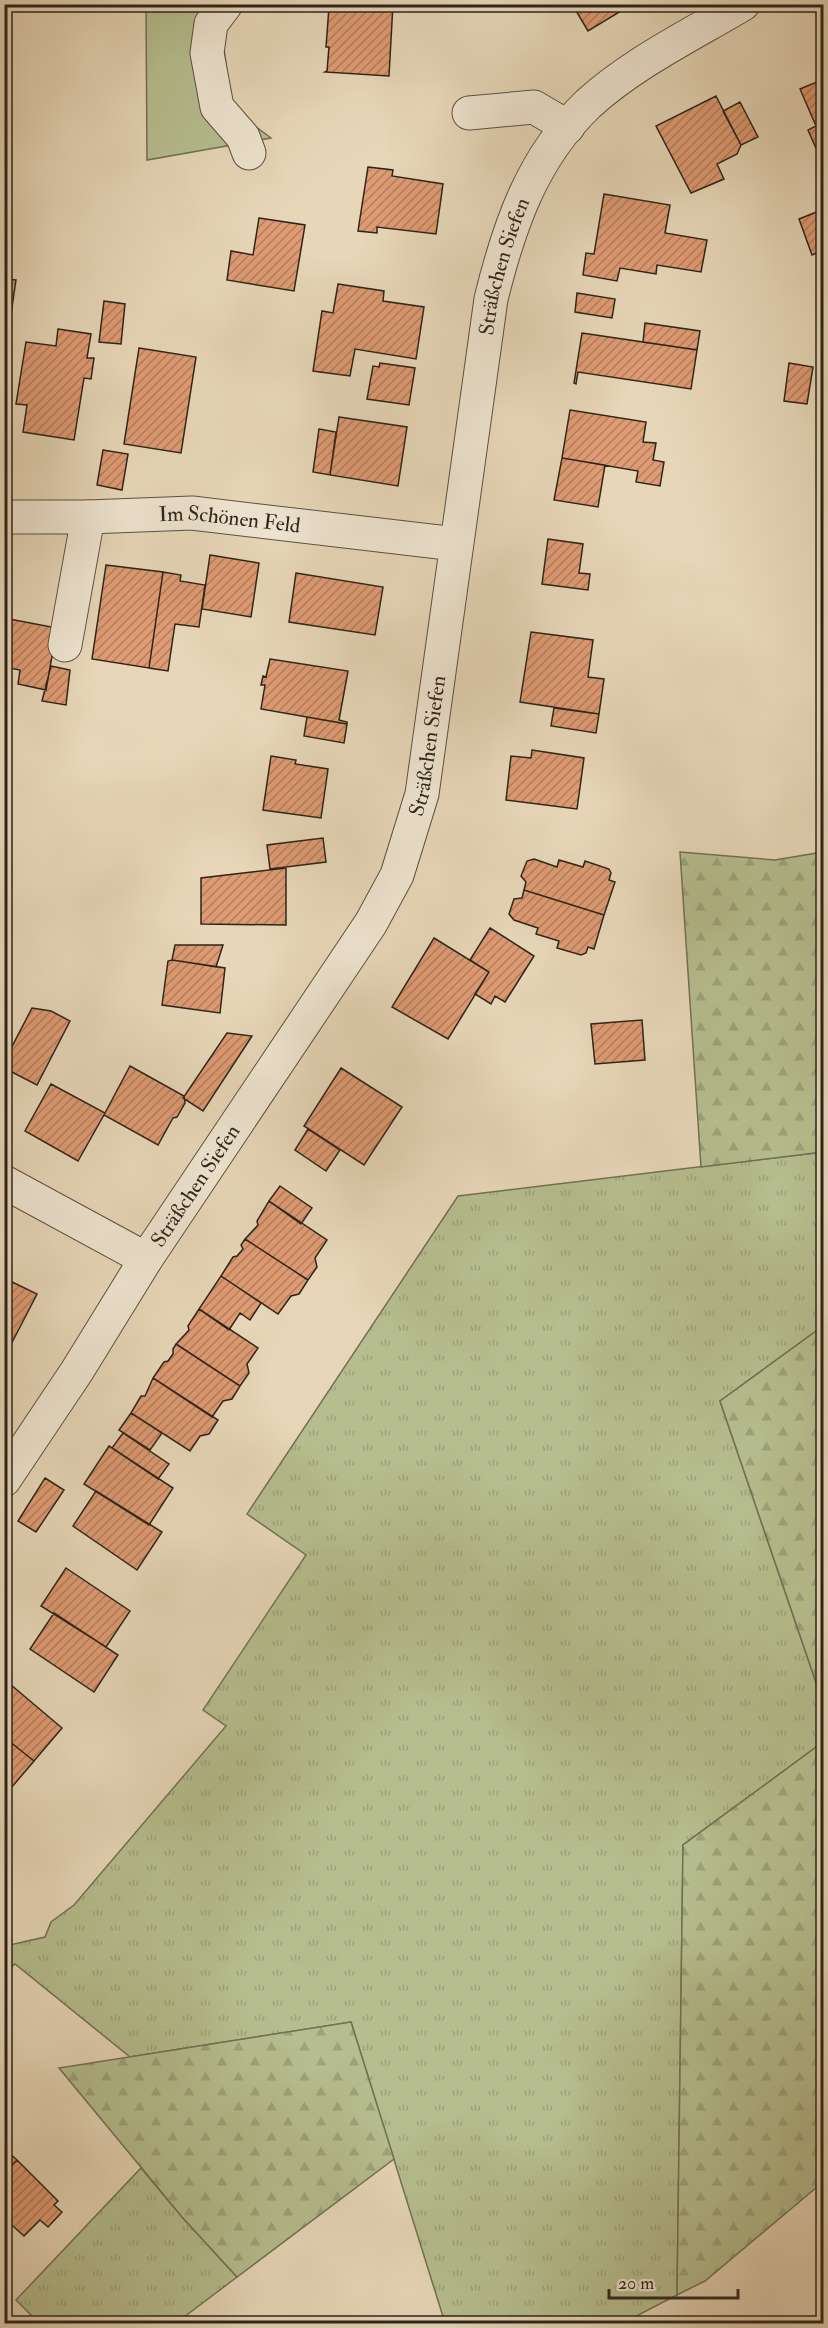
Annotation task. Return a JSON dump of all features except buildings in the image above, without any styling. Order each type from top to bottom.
[{"type":"street","points":[[226,4],[211,24],[207,53],[217,107],[243,137],[249,153]]},
{"type":"street","name":"Sträßchen Siefen","points":[[4,1480],[77,1371],[146,1259],[371,923],[397,875],[422,794],[491,299],[504,245],[519,206],[541,164],[568,127],[588,105],[626,74],[742,4]]},
{"type":"street","points":[[469,113],[534,107],[568,127]]},
{"type":"street","name":"Im Schönen Feld","points":[[4,517],[88,518],[192,513],[456,544]]},
{"type":"street","points":[[65,645],[88,518]]},
{"type":"street","points":[[4,1182],[146,1259]]},
{"type":"green space","points":[[146,5],[246,5],[221,26],[232,109],[271,138],[147,160]]},
{"type":"green space","points":[[680,852],[775,860],[823,852],[823,1152],[701,1167]]},
{"type":"green space","points":[[823,1152],[823,1326],[720,1401],[823,1703],[823,1742],[683,1845],[677,2295],[623,2323],[445,2323],[351,2022],[130,2057],[15,1964],[5,1972],[5,1946],[45,1937],[51,1922],[74,1905],[226,1726],[203,1710],[306,1555],[247,1514],[458,1196]]},
{"type":"green space","points":[[823,1326],[823,1703],[720,1401]]},
{"type":"green space","points":[[823,1742],[823,2182],[705,2281],[677,2295],[683,1845]]},
{"type":"green space","points":[[351,2022],[394,2159],[237,2277],[182,2217],[59,2068]]},
{"type":"green space","points":[[141,2168],[237,2277],[176,2323],[39,2323],[16,2300]]}]
